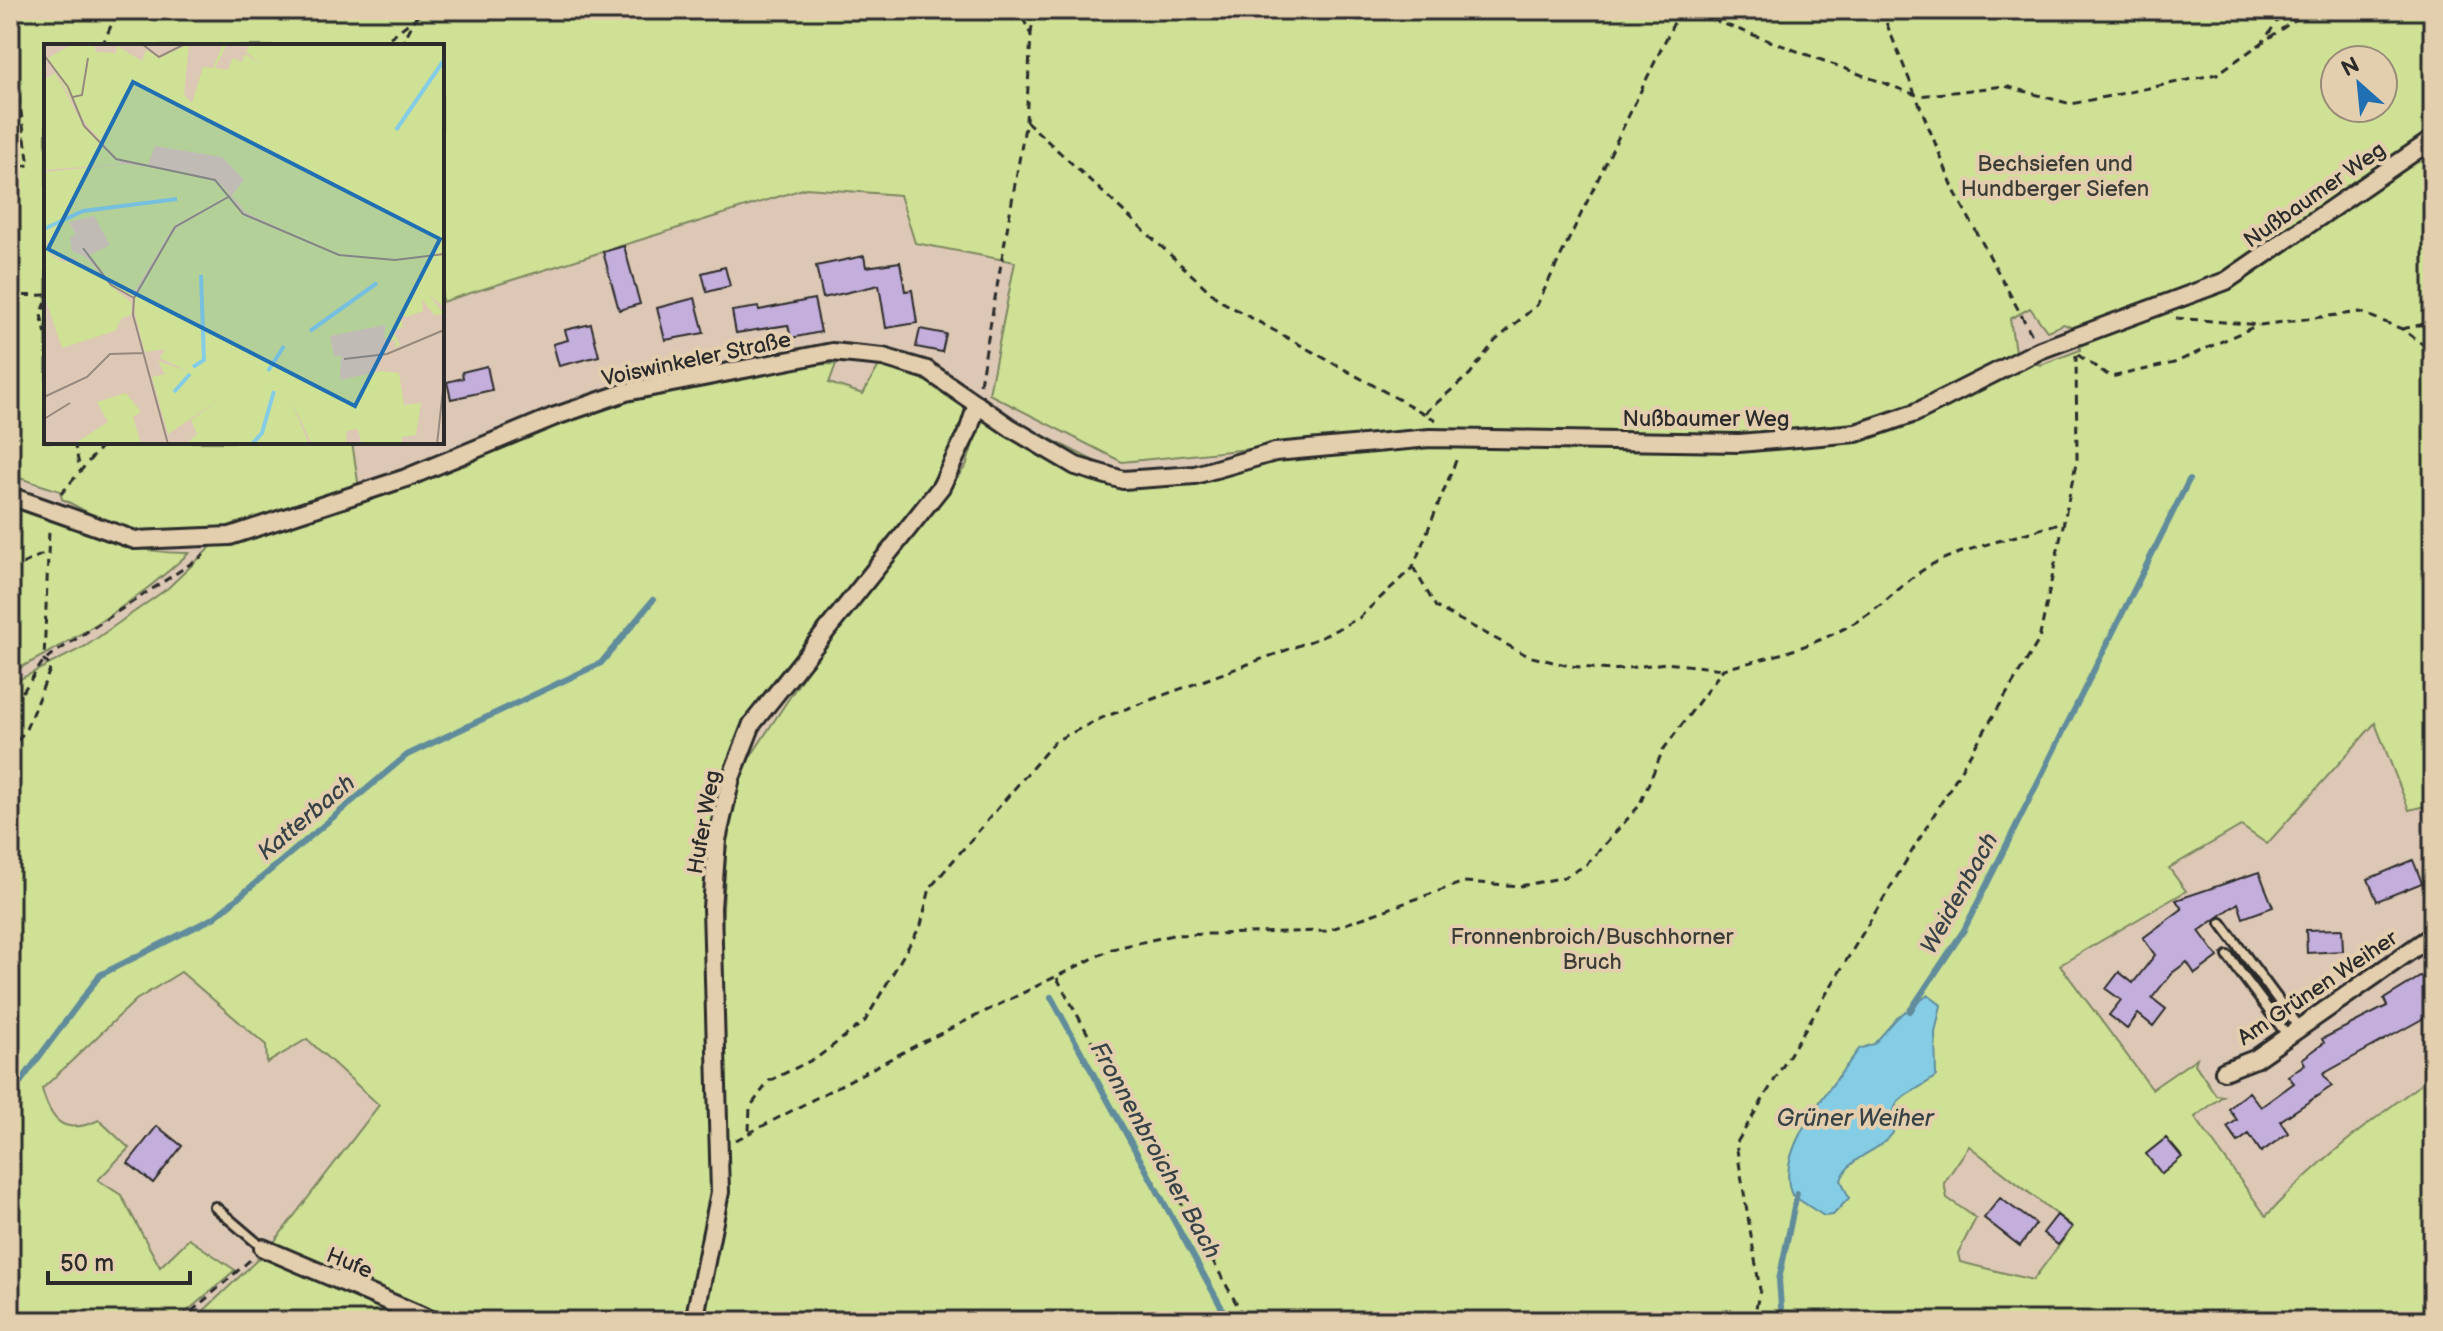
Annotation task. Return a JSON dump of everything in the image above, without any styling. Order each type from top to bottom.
[{"type":"street","name":"Nußbaumer Weg","points":[[977,404],[1076,466],[1123,480],[1195,475],[1275,452],[1466,438],[1739,443],[1856,433],[1915,413],[2040,350],[2226,281],[2433,139]]},
{"type":"street","name":"Voiswinkeler Straße","points":[[10,496],[135,540],[230,536],[406,478],[553,417],[626,392],[832,352],[883,357],[927,370],[977,404]]},
{"type":"street","name":"Hufer Weg","points":[[694,1321],[720,1192],[712,908],[717,840],[731,778],[752,724],[941,487],[969,429],[977,404]]},
{"type":"street","name":"Am Grünen Weiher","points":[[2224,1071],[2255,1059],[2433,935]]},
{"type":"street","name":"Hufe","points":[[263,1248],[434,1321]]},
{"type":"lane","points":[[2221,923],[2294,1032]]},
{"type":"lane","points":[[2228,956],[2294,1032]]},
{"type":"lane","name":"Hufe","points":[[215,1207],[263,1248]]},
{"type":"path","points":[[103,44],[118,10]]},
{"type":"path","points":[[382,44],[416,17],[431,10]]},
{"type":"path","points":[[1019,10],[1031,35]]},
{"type":"path","points":[[977,404],[1026,121],[1034,10]]},
{"type":"path","points":[[1425,413],[1470,374],[1495,341],[1537,305],[1683,10],[1919,96],[2005,86],[2071,104],[2217,74],[2258,49],[2309,10]]},
{"type":"path","points":[[1881,10],[1919,96],[1955,192],[2040,350]]},
{"type":"path","points":[[2258,49],[2285,10]]},
{"type":"path","points":[[402,44],[416,17]]},
{"type":"path","points":[[10,42],[29,165],[10,168]]},
{"type":"path","points":[[10,87],[17,85]]},
{"type":"path","points":[[10,112],[21,109]]},
{"type":"path","points":[[749,1131],[750,1107],[769,1081],[818,1057],[865,1021],[921,925],[930,888],[1055,741],[1104,717],[1322,637],[1359,618],[1413,567],[1466,438],[1219,300],[1026,121]]},
{"type":"path","points":[[10,140],[25,137]]},
{"type":"path","points":[[10,189],[21,187]]},
{"type":"path","points":[[10,296],[44,295]]},
{"type":"path","points":[[44,307],[41,315],[44,326]]},
{"type":"path","points":[[2149,312],[2184,320],[2260,325],[2360,312],[2402,329],[2433,352]]},
{"type":"path","points":[[2402,329],[2433,322]]},
{"type":"path","points":[[1753,1321],[1760,1290],[1736,1144],[2039,640],[2077,459],[2079,373],[2075,353],[2111,377],[2174,363],[2260,325]]},
{"type":"path","points":[[74,444],[80,469]]},
{"type":"path","points":[[10,752],[26,729],[51,667],[44,660],[50,509],[103,444]]},
{"type":"path","points":[[1413,567],[1436,607],[1528,656],[1570,666],[1612,670],[1666,663],[1723,669],[1781,656],[1843,630],[1871,613],[1912,577],[1942,560],[2065,521]]},
{"type":"path","points":[[10,570],[49,551]]},
{"type":"path","points":[[10,699],[24,690],[44,660],[204,554]]},
{"type":"path","points":[[720,1152],[749,1131],[1112,949],[1173,935],[1326,931],[1464,882],[1520,886],[1565,877],[1586,865],[1639,806],[1663,750],[1723,669]]},
{"type":"path","points":[[1057,978],[1246,1321]]},
{"type":"path","points":[[181,1321],[263,1248]]},
{"type":"green space","points":[[10,10],[2433,10],[2433,598],[2426,606],[2433,614],[2433,804],[2409,810],[2375,723],[2267,844],[2241,826],[2169,868],[2186,891],[2060,965],[2152,1089],[2197,1058],[2195,1064],[2216,1095],[2223,1096],[2195,1117],[2266,1216],[2326,1158],[2433,1075],[2433,1321],[700,1321],[724,1209],[726,1089],[721,949],[727,835],[739,782],[749,759],[807,671],[966,466],[985,406],[1118,473],[1426,443],[1425,431],[1122,462],[989,394],[1015,262],[915,243],[900,195],[806,188],[444,301],[444,44],[44,44],[44,444],[352,444],[359,488],[254,523],[198,535],[171,537],[124,529],[62,499],[60,491],[10,475]],"holes":[[[2030,308],[2047,331],[2064,324],[2079,331],[2080,350],[2041,365],[2016,358],[2010,319]],[[1969,1146],[2073,1227],[2033,1280],[1960,1262],[1958,1253],[1976,1218],[1947,1198],[1944,1183]]]},
{"type":"green space","points":[[881,362],[931,372],[976,400],[951,456],[731,756],[712,832],[711,1207],[686,1321],[449,1321],[271,1246],[379,1105],[307,1039],[267,1063],[266,1045],[181,972],[136,1000],[42,1089],[50,1110],[61,1123],[77,1127],[99,1120],[129,1148],[98,1180],[121,1195],[160,1267],[189,1239],[235,1270],[176,1321],[13,1321],[10,1317],[10,684],[86,646],[168,588],[215,543],[466,465],[544,424],[632,393],[795,365],[836,364],[829,383],[863,394]]},
{"type":"green space","points":[[10,499],[117,543],[139,549],[189,553],[104,619],[10,673]]},
{"type":"green space","points":[[267,1255],[424,1321],[193,1321],[258,1259]]},
{"type":"water","name":"Grüner Weiher","points":[[1928,995],[1941,1005],[1935,1033],[1936,1076],[1897,1103],[1892,1120],[1893,1133],[1845,1171],[1841,1180],[1849,1198],[1833,1215],[1824,1216],[1792,1195],[1788,1177],[1798,1139],[1822,1099],[1859,1049],[1874,1044],[1897,1018]]},
{"type":"building","points":[[624,246],[640,304],[619,310],[603,252]]},
{"type":"building","points":[[864,256],[866,267],[900,262],[905,291],[912,290],[917,323],[886,328],[879,285],[823,298],[816,266]]},
{"type":"building","points":[[725,267],[730,286],[707,292],[702,273]]},
{"type":"building","points":[[695,298],[704,333],[665,340],[657,308]]},
{"type":"building","points":[[814,299],[821,332],[791,338],[788,325],[736,333],[732,311],[758,307],[759,310]]},
{"type":"building","points":[[591,324],[599,356],[559,366],[553,344],[568,340],[565,330]]},
{"type":"building","points":[[920,329],[946,334],[942,352],[916,347]]},
{"type":"building","points":[[487,366],[492,390],[451,399],[447,382],[463,378],[462,372]]},
{"type":"building","points":[[2413,860],[2422,883],[2377,901],[2368,879]]},
{"type":"building","points":[[2259,872],[2273,907],[2243,918],[2238,903],[2199,931],[2218,957],[2195,974],[2187,962],[2172,973],[2152,998],[2166,1009],[2153,1026],[2138,1014],[2127,1029],[2109,1015],[2121,1000],[2106,989],[2119,972],[2133,983],[2155,955],[2143,938],[2182,909],[2176,900]]},
{"type":"building","points":[[2342,929],[2343,951],[2307,953],[2306,930]]},
{"type":"building","points":[[2433,969],[2433,1013],[2323,1074],[2332,1086],[2280,1121],[2288,1133],[2261,1152],[2249,1134],[2238,1142],[2227,1127],[2237,1120],[2229,1109],[2237,1101],[2249,1092],[2261,1107],[2294,1083],[2288,1076],[2305,1064],[2302,1059],[2324,1043],[2322,1039],[2387,1006],[2384,999]]},
{"type":"building","points":[[157,1126],[182,1146],[153,1183],[128,1163]]},
{"type":"building","points":[[2166,1138],[2182,1157],[2162,1174],[2146,1154]]},
{"type":"building","points":[[2000,1198],[2036,1224],[2020,1246],[1984,1218]]},
{"type":"building","points":[[2057,1215],[2072,1227],[2058,1245],[2043,1233]]},
{"type":"waterway","name":"Weidenbach","points":[[1910,1011],[1964,930],[2189,480]]},
{"type":"waterway","name":"Katterbach","points":[[10,1096],[100,975],[215,917],[407,755],[601,663],[653,600]]},
{"type":"waterway","name":"Fronnenbroicher Bach","points":[[1051,997],[1229,1321]]},
{"type":"waterway","name":"Weidenbach","points":[[1782,1321],[1779,1280],[1797,1193]]},
{"type":"park label","name":"Bechsiefen und Hundberger Siefen","points":[[2055,176]]},
{"type":"park label","name":"Fronnenbroich/Buschhorner Bruch","points":[[1592,948]]}]
